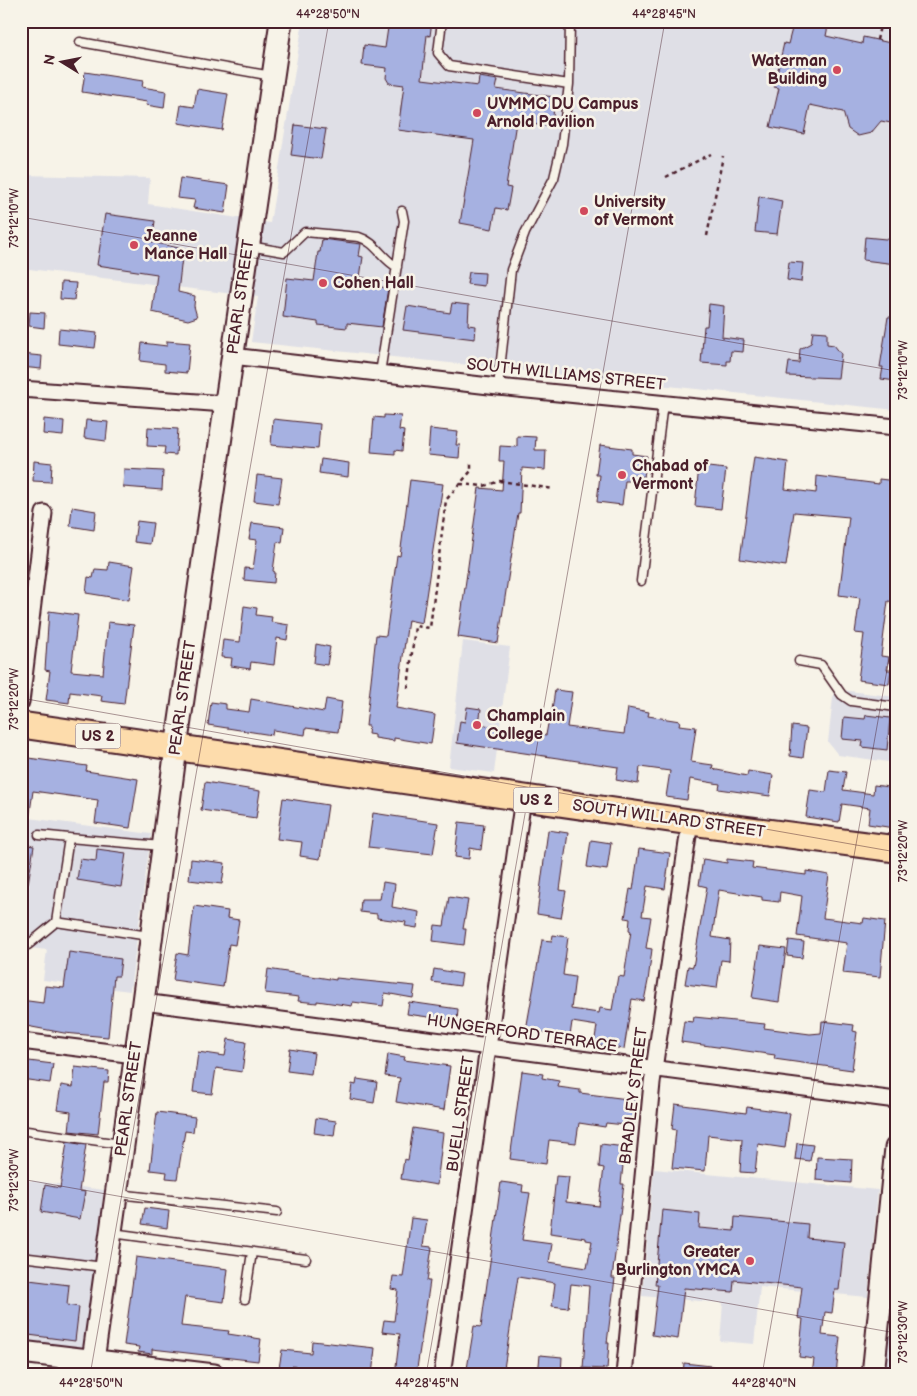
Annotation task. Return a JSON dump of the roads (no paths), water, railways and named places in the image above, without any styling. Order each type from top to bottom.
[{"type":"main road","name":"PEARL STREET","points":[[91,1368],[136,1055],[176,748],[281,21]]},
{"type":"main road","name":"US 2","points":[[21,725],[176,748]]},
{"type":"main road","name":"SOUTH WILLARD STREET","points":[[176,748],[690,822],[896,849]]},
{"type":"main road","points":[[873,1375],[890,1263],[896,1148]]},
{"type":"main road","points":[[21,1352],[91,1368],[214,1375]]},
{"type":"street","name":"SOUTH WILLIAMS STREET","points":[[232,356],[498,387],[896,426]]},
{"type":"street","points":[[21,388],[225,404]]},
{"type":"street","points":[[21,702],[44,513]]},
{"type":"street","name":"BUELL STREET","points":[[442,1375],[523,798]]},
{"type":"street","name":"BRADLEY STREET","points":[[624,1375],[654,1070],[690,822]]},
{"type":"street","name":"HUNGERFORD TERRACE","points":[[143,1002],[896,1100]]},
{"type":"street","points":[[21,1041],[136,1055]]},
{"type":"lane","points":[[442,21],[438,53],[449,66],[569,84]]},
{"type":"lane","points":[[498,387],[511,270],[524,233],[554,178],[562,144],[569,84],[570,22],[561,21]]},
{"type":"lane","points":[[80,42],[273,76]]},
{"type":"lane","points":[[380,373],[404,222],[402,211]]},
{"type":"lane","points":[[248,246],[284,252],[305,232],[368,240],[388,262],[397,267]]},
{"type":"lane","points":[[641,581],[662,403]]},
{"type":"lane","points":[[799,661],[821,665],[842,695],[851,701],[896,706]]},
{"type":"lane","points":[[39,835],[163,846]]},
{"type":"lane","points":[[21,944],[28,945],[56,922],[69,838]]},
{"type":"lane","points":[[56,922],[151,936]]},
{"type":"lane","points":[[27,1130],[123,1145]]},
{"type":"lane","points":[[116,1193],[277,1212]]},
{"type":"lane","points":[[110,1233],[306,1259]]},
{"type":"lane","points":[[245,1299],[252,1252]]},
{"type":"lane","points":[[21,1256],[105,1268]]},
{"type":"place","name":"Waterman Building","points":[[837,70]]},
{"type":"place","name":"UVMMC DU Campus Arnold Pavilion","points":[[477,113]]},
{"type":"place","name":"University of Vermont","points":[[584,211]]},
{"type":"place","name":"Jeanne Mance Hall","points":[[134,245]]},
{"type":"place","name":"Cohen Hall","points":[[323,283]]},
{"type":"place","name":"Chabad of Vermont","points":[[622,475]]},
{"type":"place","name":"Champlain College","points":[[477,725]]},
{"type":"place","name":"Greater Burlington YMCA","points":[[750,1261]]}]
